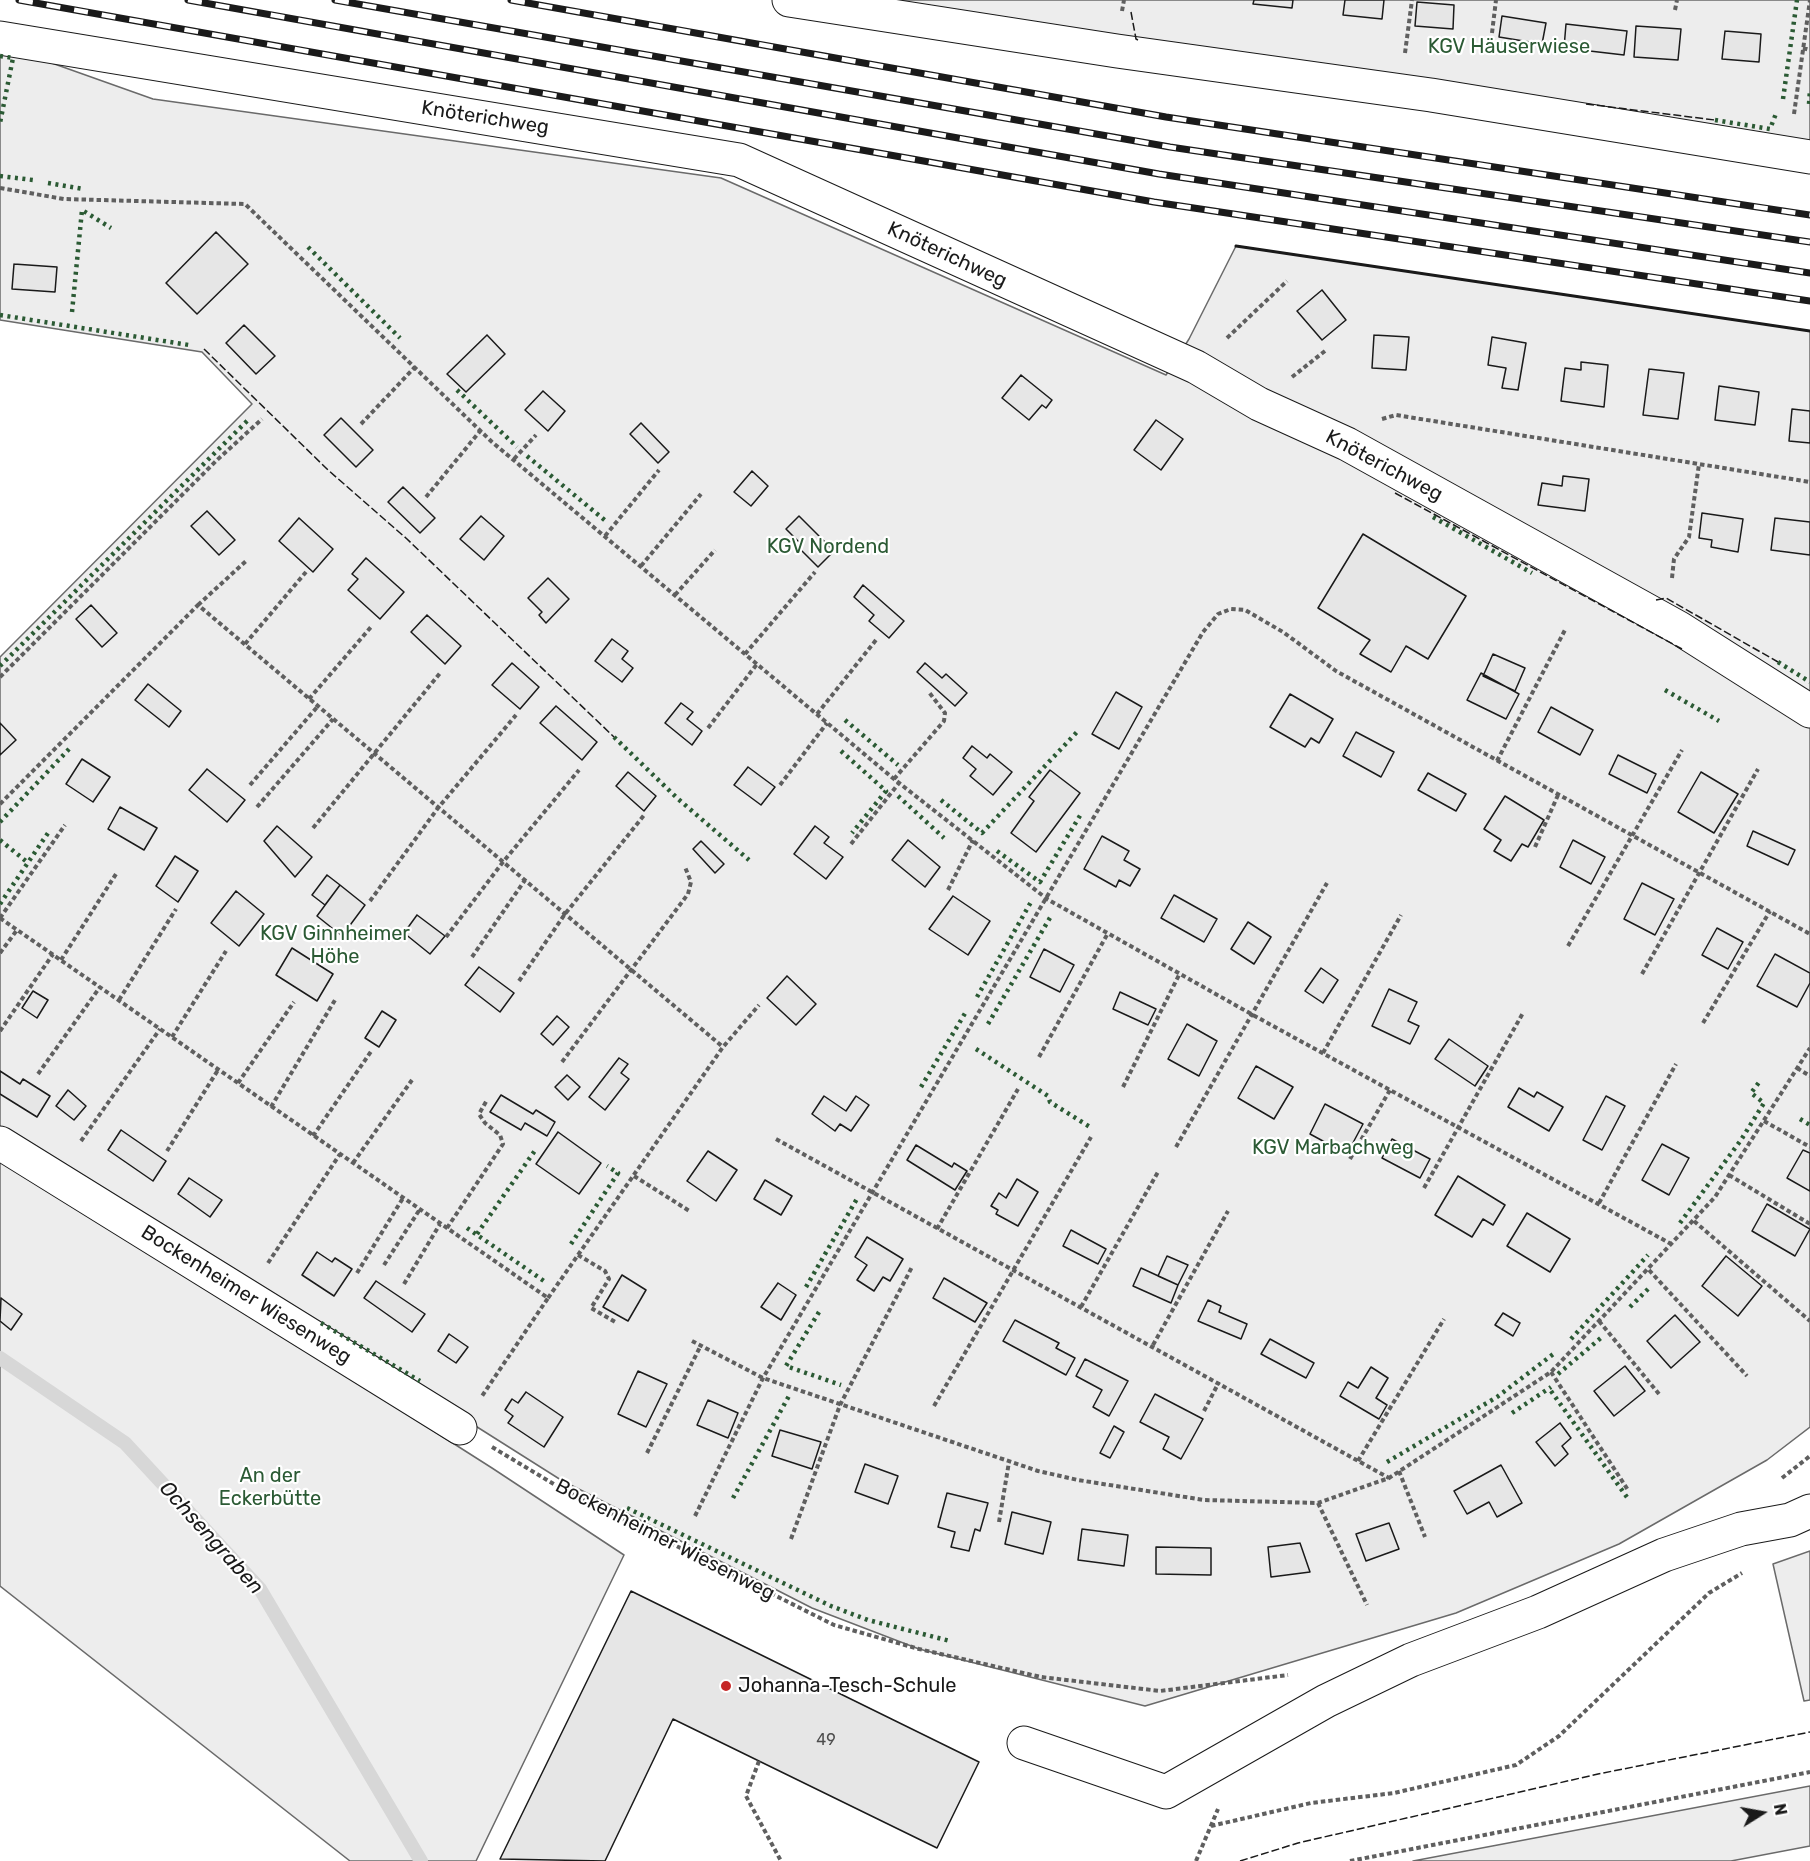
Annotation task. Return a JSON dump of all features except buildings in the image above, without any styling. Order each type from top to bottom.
[{"type":"lane","points":[[789,0],[1431,95],[1799,155]]},
{"type":"lane","name":"Knöterichweg","points":[[0,38],[739,160],[1196,368],[1259,404],[1347,444],[1679,628],[1810,711]]},
{"type":"lane","name":"Bockenheimer Wiesenweg","points":[[0,1143],[460,1428]]},
{"type":"lane","points":[[1024,1743],[1166,1792],[1326,1701],[1411,1660],[1538,1612],[1664,1555],[1740,1529],[1790,1520],[1810,1511]]},
{"type":"path","points":[[1405,57],[1412,0]]},
{"type":"path","points":[[1492,33],[1496,0]]},
{"type":"path","points":[[1675,10],[1677,0]]},
{"type":"path","points":[[1799,155],[1803,48],[1809,0]]},
{"type":"path","points":[[1803,48],[1810,50]]},
{"type":"path","points":[[0,188],[64,199],[245,204],[514,459],[896,781],[1047,899],[1253,1015],[1673,1245]]},
{"type":"path","points":[[1196,368],[1287,281]]},
{"type":"path","points":[[361,424],[415,367]]},
{"type":"path","points":[[1347,444],[1362,424],[1396,415],[1810,482]]},
{"type":"path","points":[[0,677],[216,461],[262,419]]},
{"type":"path","points":[[426,497],[481,430]]},
{"type":"path","points":[[514,459],[536,435]]},
{"type":"path","points":[[1671,589],[1674,559],[1689,537],[1699,464]]},
{"type":"path","points":[[605,536],[659,470]]},
{"type":"path","points":[[641,566],[701,494]]},
{"type":"path","points":[[675,595],[715,550]]},
{"type":"path","points":[[0,804],[198,605],[246,561]]},
{"type":"path","points":[[245,644],[306,572]]},
{"type":"path","points":[[745,654],[815,572]]},
{"type":"path","points":[[198,605],[723,1047]]},
{"type":"path","points":[[695,1516],[763,1378],[1203,632],[1218,614],[1231,609],[1245,610],[1283,632],[1336,671],[1810,934]]},
{"type":"path","points":[[309,699],[371,627]]},
{"type":"path","points":[[1497,761],[1566,628]]},
{"type":"path","points":[[817,714],[876,640]]},
{"type":"path","points":[[708,728],[757,664]]},
{"type":"path","points":[[313,828],[441,672]]},
{"type":"path","points":[[851,844],[896,781],[944,721],[945,713],[927,691]]},
{"type":"path","points":[[250,785],[318,706]]},
{"type":"path","points":[[370,901],[438,808],[516,715]]},
{"type":"path","points":[[257,807],[333,719]]},
{"type":"path","points":[[780,785],[827,723]]},
{"type":"path","points":[[1568,946],[1682,750]]},
{"type":"path","points":[[1642,974],[1758,769]]},
{"type":"path","points":[[446,937],[503,862],[579,770]]},
{"type":"path","points":[[1535,847],[1558,795]]},
{"type":"path","points":[[519,981],[565,914],[645,814]]},
{"type":"path","points":[[65,825],[0,918],[548,1298]]},
{"type":"path","points":[[948,890],[973,840]]},
{"type":"path","points":[[562,1062],[688,894],[691,882],[685,867]]},
{"type":"path","points":[[61,960],[116,874]]},
{"type":"path","points":[[472,957],[525,880]]},
{"type":"path","points":[[1176,1147],[1327,883]]},
{"type":"path","points":[[119,1000],[176,909]]},
{"type":"path","points":[[1703,1023],[1770,911]]},
{"type":"path","points":[[1323,1053],[1401,915]]},
{"type":"path","points":[[0,953],[17,930]]},
{"type":"path","points":[[1039,1057],[1108,933]]},
{"type":"path","points":[[172,1037],[225,951]]},
{"type":"path","points":[[0,1031],[52,954]]},
{"type":"path","points":[[1123,1087],[1180,973]]},
{"type":"path","points":[[38,1074],[100,987]]},
{"type":"path","points":[[272,1107],[335,1000]]},
{"type":"path","points":[[238,1083],[294,1002]]},
{"type":"path","points":[[460,1428],[723,1047],[759,1005]]},
{"type":"path","points":[[1424,1188],[1461,1128],[1523,1013]]},
{"type":"path","points":[[81,1141],[160,1029]]},
{"type":"path","points":[[692,1341],[763,1378],[1009,1462],[1078,1480],[1204,1500],[1318,1503],[1389,1478],[1551,1372],[1673,1245],[1715,1197],[1810,1048]]},
{"type":"path","points":[[314,1136],[372,1050]]},
{"type":"path","points":[[1599,1203],[1676,1064]]},
{"type":"path","points":[[1797,1068],[1810,1076]]},
{"type":"path","points":[[166,1151],[218,1070]]},
{"type":"path","points":[[353,1163],[412,1080]]},
{"type":"path","points":[[937,1229],[1018,1089]]},
{"type":"path","points":[[1350,1159],[1390,1090]]},
{"type":"path","points":[[447,1228],[503,1144],[500,1135],[484,1123],[479,1114],[487,1100]]},
{"type":"path","points":[[1764,1121],[1810,1147]]},
{"type":"path","points":[[934,1406],[1091,1137]]},
{"type":"path","points":[[776,1139],[1153,1345],[1389,1478]]},
{"type":"path","points":[[268,1263],[340,1154]]},
{"type":"path","points":[[1081,1307],[1158,1172]]},
{"type":"path","points":[[1729,1175],[1810,1224]]},
{"type":"path","points":[[634,1176],[691,1212]]},
{"type":"path","points":[[357,1273],[404,1198]]},
{"type":"path","points":[[384,1265],[420,1209]]},
{"type":"path","points":[[1153,1345],[1228,1211]]},
{"type":"path","points":[[1694,1221],[1810,1321]]},
{"type":"path","points":[[404,1284],[440,1224]]},
{"type":"path","points":[[578,1255],[606,1271],[609,1279],[591,1308],[617,1323]]},
{"type":"path","points":[[791,1539],[840,1405],[912,1267]]},
{"type":"path","points":[[1649,1270],[1747,1376]]},
{"type":"path","points":[[1358,1461],[1444,1319]]},
{"type":"path","points":[[1599,1321],[1659,1394]]},
{"type":"path","points":[[647,1453],[701,1345]]},
{"type":"path","points":[[1551,1372],[1628,1490]]},
{"type":"path","points":[[1204,1411],[1219,1382]]},
{"type":"path","name":"Bockenheimer Wiesenweg","points":[[460,1428],[557,1486],[834,1625],[919,1649],[1041,1677],[1160,1691],[1297,1674]]},
{"type":"path","points":[[999,1522],[1009,1462]]},
{"type":"path","points":[[1399,1471],[1425,1538]]},
{"type":"path","points":[[1318,1503],[1367,1605]]},
{"type":"path","points":[[1210,1826],[1311,1803],[1394,1793],[1516,1766],[1559,1736],[1709,1593],[1750,1568]]},
{"type":"path","points":[[759,1761],[746,1796],[781,1861]]},
{"type":"path","points":[[1350,1861],[1810,1772]]},
{"type":"shaded area","points":[[823,0],[1810,0],[1810,141]]},
{"type":"shaded area","points":[[0,51],[32,56],[153,99],[721,178],[1166,375],[1189,339],[1236,246],[1810,331],[1810,1427],[1767,1460],[1619,1544],[1456,1613],[1145,1706],[919,1649],[812,1608],[561,1480],[330,1334],[0,1133],[0,657],[252,404],[202,352],[0,320]]},
{"type":"shaded area","points":[[0,1155],[492,1468],[624,1555],[476,1861],[350,1861],[0,1586]]},
{"type":"shaded area","points":[[1810,1551],[1810,1700],[1804,1701],[1773,1564]]},
{"type":"shaded area","points":[[1810,1786],[1810,1846],[1731,1861],[1413,1861]]},
{"type":"waterway","name":"Ochsengraben","points":[[0,1358],[125,1443],[260,1589],[421,1861]]},
{"type":"railway","points":[[19,0],[1154,202],[1810,301]]},
{"type":"railway","points":[[188,0],[1159,174],[1810,273]]},
{"type":"railway","points":[[335,0],[1170,147],[1810,242]]},
{"type":"railway","points":[[511,0],[1166,117],[1810,215]]},
{"type":"hedge","points":[[1783,99],[1797,0]]},
{"type":"hedge","points":[[0,56],[13,58],[0,123]]},
{"type":"hedge","points":[[1809,104],[1810,90]]},
{"type":"hedge","points":[[1715,120],[1770,129],[1777,111]]},
{"type":"hedge","points":[[0,176],[33,180]]},
{"type":"hedge","points":[[48,183],[83,189]]},
{"type":"hedge","points":[[72,312],[82,210],[111,228]]},
{"type":"hedge","points":[[308,247],[400,338]]},
{"type":"hedge","points":[[0,315],[189,345]]},
{"type":"hedge","points":[[457,390],[517,447]]},
{"type":"hedge","points":[[0,666],[249,419]]},
{"type":"hedge","points":[[527,456],[607,522]]},
{"type":"hedge","points":[[1433,517],[1532,573]]},
{"type":"hedge","points":[[1778,662],[1810,682]]},
{"type":"hedge","points":[[1665,690],[1719,721]]},
{"type":"hedge","points":[[845,720],[898,765]]},
{"type":"hedge","points":[[941,800],[982,833],[1077,732]]},
{"type":"hedge","points":[[614,737],[677,798],[749,860]]},
{"type":"hedge","points":[[0,822],[70,748]]},
{"type":"hedge","points":[[841,751],[886,791],[852,833]]},
{"type":"hedge","points":[[898,796],[944,838]]},
{"type":"hedge","points":[[997,851],[1040,882],[1081,814]]},
{"type":"hedge","points":[[0,904],[50,830]]},
{"type":"hedge","points":[[0,840],[27,862]]},
{"type":"hedge","points":[[977,997],[1031,902]]},
{"type":"hedge","points":[[988,1024],[1051,916]]},
{"type":"hedge","points":[[921,1087],[967,1010]]},
{"type":"hedge","points":[[976,1049],[1048,1096],[1050,1102],[1090,1127]]},
{"type":"hedge","points":[[1680,1223],[1741,1140],[1764,1103],[1751,1093],[1760,1081]]},
{"type":"hedge","points":[[1800,1119],[1810,1125]]},
{"type":"hedge","points":[[477,1234],[536,1149]]},
{"type":"hedge","points":[[571,1244],[618,1173],[607,1166]]},
{"type":"hedge","points":[[806,1287],[858,1197]]},
{"type":"hedge","points":[[467,1228],[544,1281]]},
{"type":"hedge","points":[[1571,1339],[1648,1255]]},
{"type":"hedge","points":[[1630,1307],[1651,1286]]},
{"type":"hedge","points":[[819,1312],[786,1366],[841,1385]]},
{"type":"hedge","points":[[321,1323],[420,1381]]},
{"type":"hedge","points":[[1558,1374],[1602,1337]]},
{"type":"hedge","points":[[1387,1462],[1497,1397],[1556,1352]]},
{"type":"hedge","points":[[1512,1413],[1551,1387]]},
{"type":"hedge","points":[[1551,1391],[1629,1500]]},
{"type":"hedge","points":[[733,1498],[790,1394]]},
{"type":"hedge","points":[[627,1508],[831,1606],[868,1620],[950,1641]]},
{"type":"fence","points":[[1131,12],[1138,40]]},
{"type":"fence","points":[[1586,104],[1715,120]]},
{"type":"fence","points":[[204,349],[328,470],[407,539],[614,737]]},
{"type":"fence","points":[[1395,493],[1682,649]]},
{"type":"fence","points":[[1656,600],[1666,598],[1778,662]]},
{"type":"fence","points":[[1240,1861],[1298,1843],[1598,1774],[1810,1732]]},
{"type":"wall","points":[[1236,246],[1810,331]]},
{"type":"place","name":"Johanna-Tesch-Schule","points":[[726,1686]]},
{"type":"park label","name":"KGV Häuserwiese","points":[[1509,47]]},
{"type":"park label","name":"KGV Nordend","points":[[828,547]]},
{"type":"park label","name":"KGV Ginnheimer Höhe","points":[[335,946]]},
{"type":"park label","name":"KGV Marbachweg","points":[[1333,1148]]},
{"type":"park label","name":"An der Eckerbütte","points":[[270,1488]]}]
